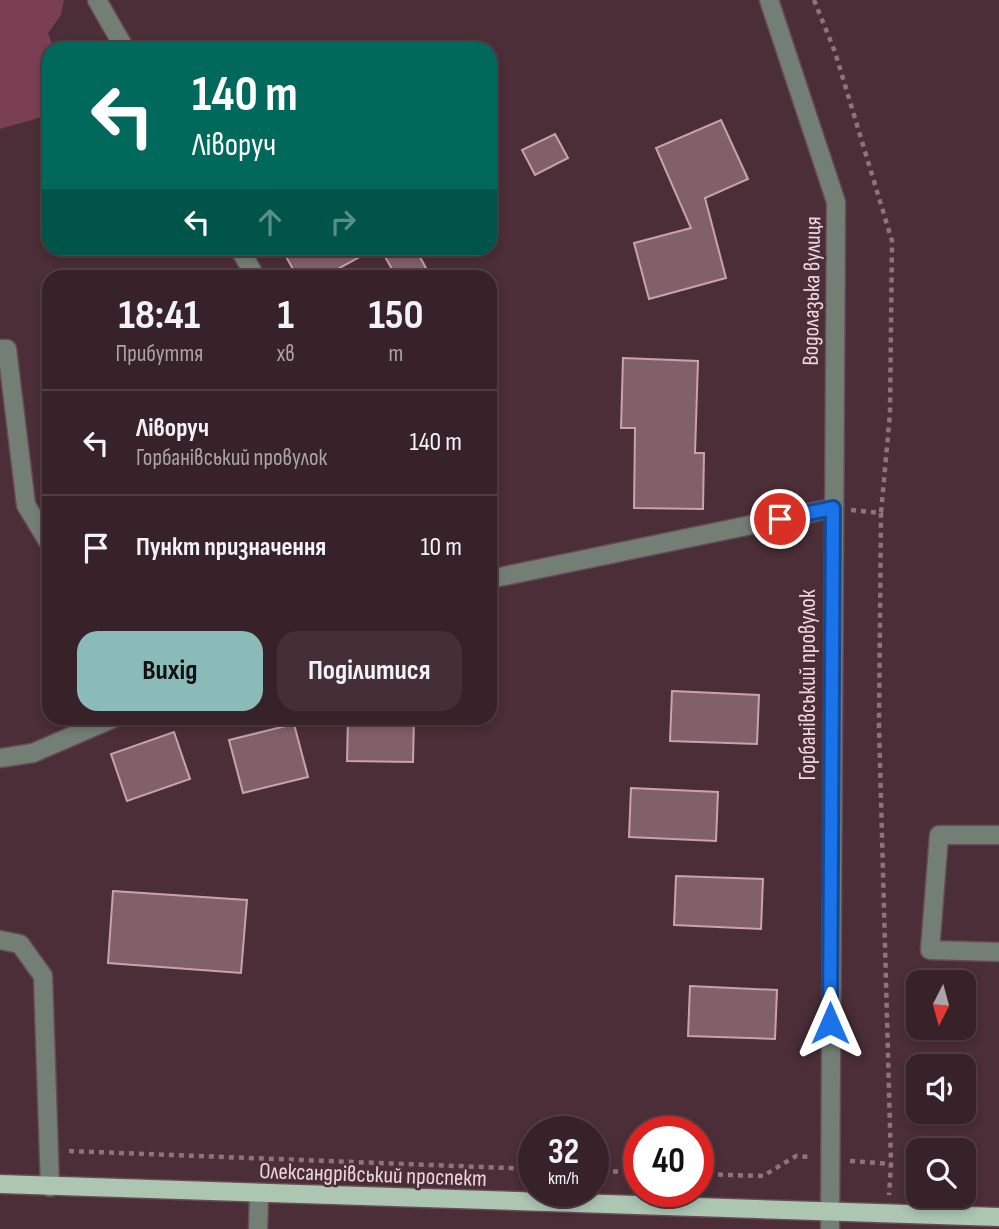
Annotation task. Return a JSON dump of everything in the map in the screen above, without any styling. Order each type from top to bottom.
[{"type":"main road","name":"Олександрівський проспект","points":[[0,1184],[829,1220],[887,1214],[999,1217]]},
{"type":"street","points":[[97,0],[121,42]]},
{"type":"street","name":"Водолазька вулиця","points":[[769,0],[836,202],[833,508]]},
{"type":"street","points":[[0,349],[7,349],[26,505],[42,531]]},
{"type":"street","points":[[497,578],[833,508]]},
{"type":"street","name":"Горбанівський провулок","points":[[829,1220],[833,508]]},
{"type":"street","points":[[0,758],[33,753],[98,725]]},
{"type":"street","points":[[999,835],[939,835],[930,950],[999,952]]},
{"type":"street","points":[[0,940],[20,944],[43,976],[50,1187]]},
{"type":"street","points":[[258,1229],[259,1195]]},
{"type":"path","points":[[814,0],[835,52],[892,241],[890,413],[881,513],[879,726],[891,1164],[887,1214]]},
{"type":"path","points":[[833,508],[881,513]]},
{"type":"path","points":[[47,1150],[518,1168]]},
{"type":"path","points":[[714,1174],[763,1176],[796,1156],[891,1164]]},
{"type":"shaded area","points":[[0,0],[64,0],[61,15],[48,33],[51,42],[42,42],[42,117],[0,129]]},
{"type":"building","points":[[721,120],[748,179],[705,198],[726,278],[649,299],[634,243],[691,228],[656,148]]},
{"type":"building","points":[[555,134],[568,158],[535,175],[522,150]]},
{"type":"building","points":[[286,256],[361,256],[336,270],[294,270]]},
{"type":"building","points":[[385,256],[419,256],[426,268],[422,270],[393,270]]},
{"type":"building","points":[[623,358],[698,361],[695,453],[704,453],[703,509],[634,508],[635,428],[621,428]]},
{"type":"building","points":[[672,691],[759,695],[757,744],[670,741]]},
{"type":"building","points":[[294,725],[308,777],[243,793],[229,740]]},
{"type":"building","points":[[348,725],[414,725],[413,762],[347,761]]},
{"type":"building","points":[[174,732],[190,779],[127,801],[111,754]]},
{"type":"building","points":[[631,788],[718,792],[716,841],[629,837]]},
{"type":"building","points":[[676,876],[763,879],[761,929],[674,925]]},
{"type":"building","points":[[113,891],[247,900],[241,973],[108,963]]},
{"type":"building","points":[[690,986],[777,990],[775,1039],[688,1036]]},
{"type":"route","points":[[780,519],[833,508],[830,1023]]}]
